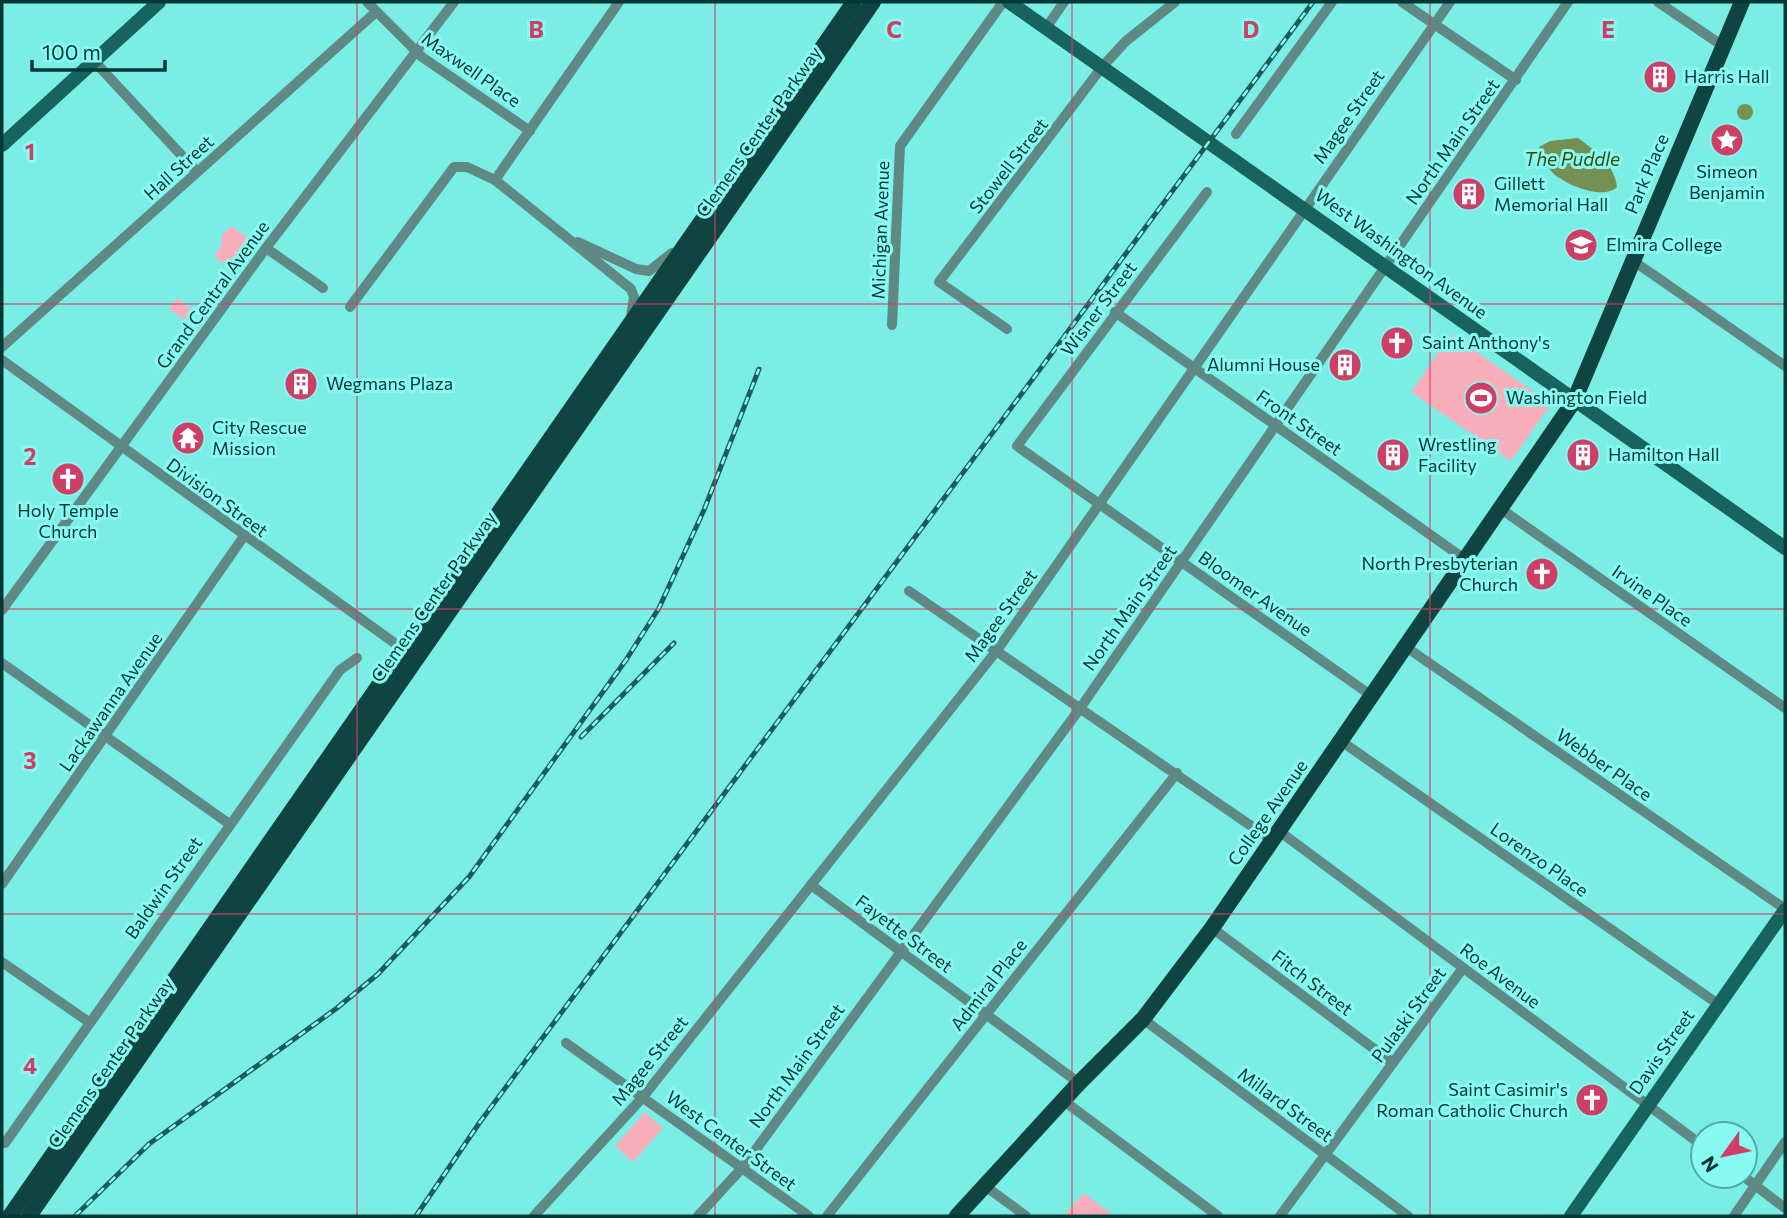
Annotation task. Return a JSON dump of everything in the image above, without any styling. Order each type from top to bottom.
[{"type":"main road","name":"Clemens Center Parkway","points":[[29,1216],[409,654],[630,321],[853,2]]},
{"type":"main road","name":"Clemens Center Parkway","points":[[10,1216],[873,2]]},
{"type":"main road","name":"Park Place","points":[[1574,401],[1742,2]]},
{"type":"main road","name":"College Avenue","points":[[957,1216],[1079,1083],[1143,1019],[1212,928],[1574,401]]},
{"type":"street","points":[[2,145],[159,2]]},
{"type":"street","name":"Maxwell Place","points":[[367,2],[416,52],[530,131]]},
{"type":"street","name":"Grand Central Avenue","points":[[2,610],[266,248],[454,2]]},
{"type":"street","points":[[495,180],[619,2]]},
{"type":"street","name":"Michigan Avenue","points":[[892,325],[900,146],[1003,2]]},
{"type":"street","name":"West Washington Avenue","points":[[1009,2],[1785,548]]},
{"type":"street","points":[[1046,28],[1064,2]]},
{"type":"street","name":"Stowell Street","points":[[1007,329],[939,282],[1102,67],[1126,41],[1175,2]]},
{"type":"street","points":[[1236,134],[1332,2]]},
{"type":"street","points":[[1402,2],[1516,80]]},
{"type":"street","name":"Magee Street","points":[[534,1216],[643,1097],[998,649],[1450,2]]},
{"type":"street","name":"North Main Street","points":[[698,1216],[743,1167],[1082,707],[1568,2]]},
{"type":"street","points":[[1658,2],[1723,47]]},
{"type":"street","name":"Hall Street","points":[[2,347],[376,12]]},
{"type":"street","points":[[95,62],[197,172]]},
{"type":"street","points":[[350,307],[454,167],[467,167],[495,180],[631,289],[634,298],[630,321]]},
{"type":"street","name":"Wisner Street","points":[[1017,446],[1207,192]]},
{"type":"street","points":[[574,241],[598,249],[636,269],[649,271],[687,240]]},
{"type":"street","points":[[266,248],[323,288]]},
{"type":"street","points":[[1632,260],[1785,366]]},
{"type":"street","name":"Front Street","points":[[1115,313],[1466,560]]},
{"type":"street","name":"Division Street","points":[[2,360],[409,654]]},
{"type":"street","name":"Bloomer Avenue","points":[[1017,446],[1372,696]]},
{"type":"street","name":"Irvine Place","points":[[1501,509],[1785,708]]},
{"type":"street","name":"Lackawanna Avenue","points":[[2,884],[244,536]]},
{"type":"street","name":"Roe Avenue","points":[[909,591],[1177,773],[1276,836],[1463,968],[1689,1136]]},
{"type":"street","name":"Webber Place","points":[[1406,647],[1785,910]]},
{"type":"street","name":"Baldwin Street","points":[[3,1142],[340,670],[357,658]]},
{"type":"street","points":[[2,663],[229,823]]},
{"type":"street","name":"Lorenzo Place","points":[[1341,741],[1718,1004]]},
{"type":"street","name":"Admiral Place","points":[[827,1216],[1177,773]]},
{"type":"street","name":"Fayette Street","points":[[811,885],[1079,1083]]},
{"type":"street","name":"Davis Street","points":[[1571,1216],[1785,910]]},
{"type":"street","name":"Fitch Street","points":[[1212,928],[1393,1063]]},
{"type":"street","points":[[2,962],[89,1022]]},
{"type":"street","name":"Pulaski Street","points":[[1280,1216],[1463,968]]},
{"type":"street","name":"Millard Street","points":[[1143,1019],[1408,1216]]},
{"type":"street","name":"West Center Street","points":[[566,1043],[809,1216]]},
{"type":"street","points":[[1064,1101],[1218,1216]]},
{"type":"street","points":[[1759,1179],[1785,1142]]},
{"type":"street","points":[[985,1186],[1026,1216]]},
{"type":"street","points":[[1759,1188],[1785,1208]]},
{"type":"street","points":[[1734,1216],[1752,1190]]},
{"type":"shaded area","points":[[232,226],[255,244],[234,272],[214,256],[221,247],[222,235]]},
{"type":"shaded area","points":[[177,298],[191,309],[184,320],[169,309]]},
{"type":"shaded area","name":"Washington Field","points":[[1451,334],[1551,404],[1511,461],[1411,392]]},
{"type":"shaded area","points":[[645,1112],[663,1128],[633,1162],[615,1146]]},
{"type":"shaded area","points":[[1084,1193],[1114,1216],[1063,1216]]},
{"type":"water","points":[[1745,104],[1753,112],[1745,120],[1737,112]]},
{"type":"water","name":"The Puddle","points":[[1578,138],[1608,165],[1617,187],[1611,191],[1593,192],[1574,186],[1552,172],[1539,147],[1550,141]]},
{"type":"railway","points":[[416,1216],[480,1122],[1313,2]]},
{"type":"railway","points":[[75,1216],[149,1144],[337,1008],[378,974],[469,877],[626,660],[659,608],[704,510],[759,369]]},
{"type":"railway","points":[[581,737],[674,643]]},
{"type":"place","name":"Harris Hall","points":[[1660,77]]},
{"type":"place","name":"Simeon Benjamin","points":[[1727,140]]},
{"type":"place","name":"Gillett Memorial Hall","points":[[1469,194]]},
{"type":"place","name":"Elmira College","points":[[1581,245]]},
{"type":"place","name":"Saint Anthony's","points":[[1397,343]]},
{"type":"place","name":"Alumni House","points":[[1345,365]]},
{"type":"place","name":"Wegmans Plaza","points":[[301,384]]},
{"type":"place","name":"Washington Field","points":[[1481,398]]},
{"type":"place","name":"City Rescue Mission","points":[[188,438]]},
{"type":"place","name":"Wrestling Facility","points":[[1393,455]]},
{"type":"place","name":"Hamilton Hall","points":[[1583,455]]},
{"type":"place","name":"Holy Temple Church","points":[[68,479]]},
{"type":"place","name":"North Presbyterian Church","points":[[1542,574]]},
{"type":"place","name":"Saint Casimir's Roman Catholic Church","points":[[1592,1100]]}]
